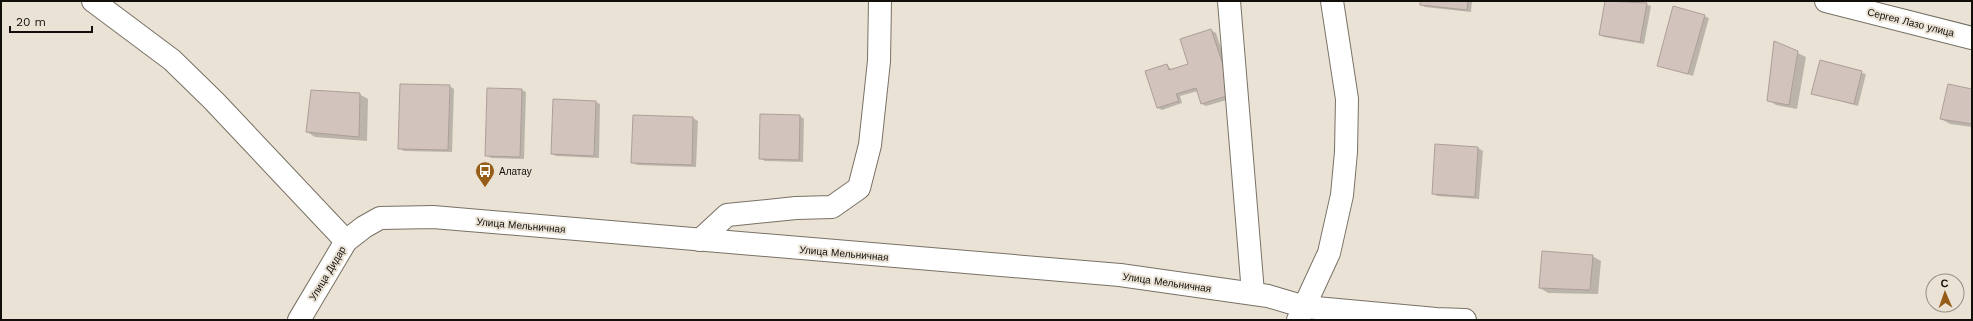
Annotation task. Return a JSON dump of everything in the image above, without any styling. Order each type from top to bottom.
[{"type":"street","points":[[93,1],[172,60],[214,101],[346,241]]},
{"type":"street","points":[[700,240],[727,215],[796,208],[832,207],[859,188],[870,146],[879,61],[880,1]]},
{"type":"street","points":[[1229,1],[1253,293]]},
{"type":"street","points":[[1302,314],[1329,254],[1342,195],[1346,152],[1347,99],[1332,1]]},
{"type":"street","name":"Сергея Лазо улица","points":[[1826,1],[1972,38]]},
{"type":"street","name":"Улица Мельничная","points":[[380,218],[433,217],[1120,275],[1268,296],[1302,314],[1465,320]]},
{"type":"street","name":"Улица Дидар","points":[[299,320],[346,241],[364,227],[380,218]]},
{"type":"building","points":[[1420,1],[1468,1],[1467,10],[1420,5]]},
{"type":"building","points":[[1605,1],[1647,3],[1640,42],[1599,35]]},
{"type":"building","points":[[1673,6],[1705,15],[1688,74],[1657,66]]},
{"type":"building","points":[[1211,29],[1233,94],[1201,104],[1196,88],[1176,94],[1179,101],[1157,108],[1145,71],[1167,64],[1169,70],[1188,64],[1180,39]]},
{"type":"building","points":[[1774,41],[1798,51],[1789,105],[1767,101]]},
{"type":"building","points":[[1820,60],[1862,71],[1854,104],[1811,94]]},
{"type":"building","points":[[400,84],[450,85],[448,150],[398,149]]},
{"type":"building","points":[[1948,84],[1972,89],[1972,124],[1940,119]]},
{"type":"building","points":[[487,88],[522,89],[520,157],[485,156]]},
{"type":"building","points":[[311,90],[360,93],[359,137],[306,132]]},
{"type":"building","points":[[553,99],[596,101],[594,156],[551,154]]},
{"type":"building","points":[[760,114],[800,115],[799,160],[759,159]]},
{"type":"building","points":[[633,115],[693,117],[692,165],[631,163]]},
{"type":"building","points":[[1435,144],[1478,147],[1475,197],[1432,194]]},
{"type":"building","points":[[1542,251],[1593,255],[1590,290],[1539,288]]},
{"type":"place","name":"Алатау","points":[[485,188]]}]
